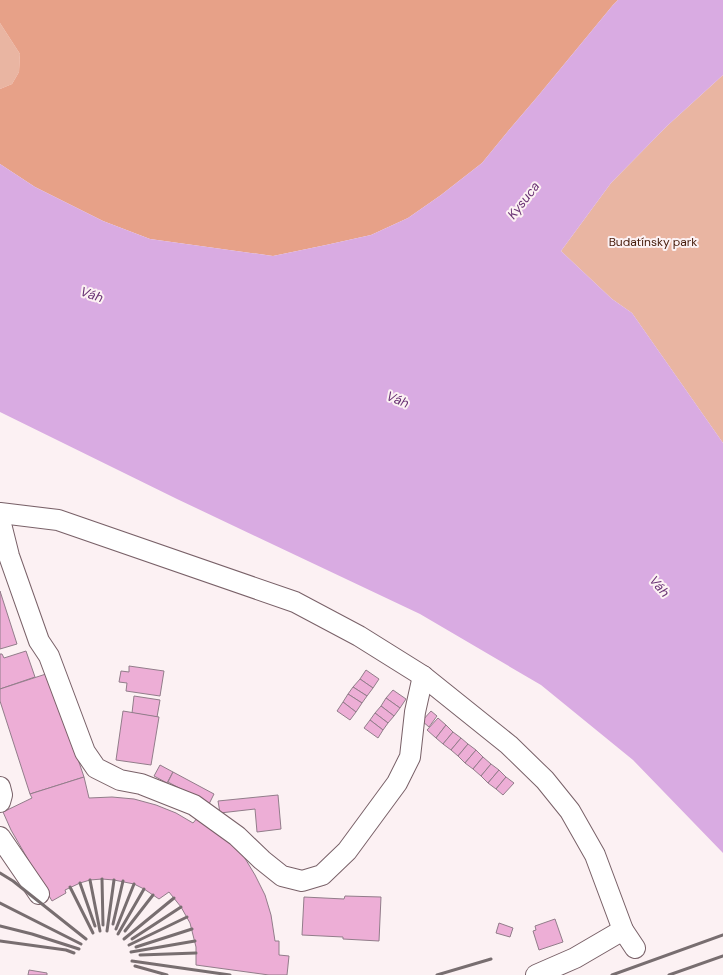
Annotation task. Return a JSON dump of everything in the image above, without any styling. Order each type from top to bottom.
[{"type":"lane","points":[[0,513],[58,520],[295,602],[359,636],[423,676],[509,745],[545,780],[570,811],[595,855],[623,930],[635,948]]},
{"type":"lane","points":[[0,520],[9,556],[39,641],[49,656],[85,752],[96,768],[120,780],[141,784],[194,805],[237,836],[262,860],[282,876],[302,881],[322,875],[347,851],[397,783],[410,757],[415,712],[423,676]]},
{"type":"lane","points":[[0,787],[2,795],[0,802]]},
{"type":"lane","points":[[0,837],[39,894]]},
{"type":"lane","points":[[536,975],[575,958],[623,930]]},
{"type":"green space","points":[[0,23],[20,54],[19,72],[12,84],[0,89]]},
{"type":"green space","name":"Budatínsky park","points":[[723,75],[723,443],[632,313],[612,299],[561,251],[611,183],[667,126]]},
{"type":"shaded area","points":[[0,0],[618,0],[482,163],[441,195],[408,218],[371,235],[273,256],[150,239],[103,221],[35,187],[0,164],[0,89],[12,84],[19,72],[20,54],[0,23]]},
{"type":"water","points":[[618,0],[723,0],[723,75],[667,126],[611,183],[561,251],[612,299],[632,313],[723,443],[723,853],[633,760],[541,685],[420,614],[177,499],[0,412],[0,164],[35,187],[103,221],[150,239],[273,256],[371,235],[408,218],[441,195],[482,163]]},
{"type":"building","points":[[0,591],[17,644],[0,649]]},
{"type":"building","points":[[26,651],[35,677],[0,689],[0,654],[2,654],[4,658]]},
{"type":"building","points":[[129,666],[164,671],[160,696],[126,691],[127,683],[119,682],[121,671],[129,672]]},
{"type":"building","points":[[366,670],[379,679],[373,688],[360,679]]},
{"type":"building","points":[[49,673],[84,777],[30,794],[0,701],[0,689]]},
{"type":"building","points":[[360,679],[373,688],[367,696],[353,687]]},
{"type":"building","points":[[353,687],[367,696],[362,703],[348,694]]},
{"type":"building","points":[[393,690],[406,699],[400,708],[386,698]]},
{"type":"building","points":[[348,694],[362,703],[356,712],[343,702]]},
{"type":"building","points":[[134,696],[160,700],[157,717],[132,713]]},
{"type":"building","points":[[386,698],[400,708],[394,716],[381,706]]},
{"type":"building","points":[[343,702],[356,712],[350,720],[337,711]]},
{"type":"building","points":[[381,706],[394,716],[388,723],[375,713]]},
{"type":"building","points":[[123,711],[159,717],[151,765],[116,760]]},
{"type":"building","points":[[431,711],[437,716],[429,727],[422,721]]},
{"type":"building","points":[[375,713],[388,723],[383,730],[370,720]]},
{"type":"building","points":[[438,718],[446,725],[436,738],[427,730]]},
{"type":"building","points":[[370,720],[383,730],[378,738],[364,728]]},
{"type":"building","points":[[446,725],[453,732],[443,744],[436,738]]},
{"type":"building","points":[[453,732],[461,738],[451,750],[443,744]]},
{"type":"building","points":[[461,738],[468,744],[458,756],[451,750]]},
{"type":"building","points":[[468,744],[476,750],[465,763],[458,756]]},
{"type":"building","points":[[476,750],[483,757],[473,769],[465,763]]},
{"type":"building","points":[[483,757],[491,764],[481,776],[473,769]]},
{"type":"building","points":[[491,764],[499,770],[488,783],[481,776]]},
{"type":"building","points":[[160,765],[173,772],[167,783],[154,776]]},
{"type":"building","points":[[499,770],[506,777],[496,789],[488,783]]},
{"type":"building","points":[[173,772],[214,794],[209,804],[168,782]]},
{"type":"building","points":[[84,777],[89,798],[112,797],[134,799],[156,805],[176,813],[193,823],[199,816],[226,835],[243,855],[265,895],[271,915],[275,941],[279,941],[279,955],[289,956],[287,975],[269,975],[196,965],[196,947],[190,923],[181,907],[169,892],[159,899],[134,884],[102,879],[80,883],[65,890],[66,893],[52,901],[11,830],[3,812],[32,798],[30,794]]},
{"type":"building","points":[[506,777],[514,783],[503,795],[496,789]]},
{"type":"building","points":[[278,795],[281,829],[257,832],[255,809],[220,813],[218,801]]},
{"type":"building","points":[[345,896],[381,897],[379,941],[302,935],[304,897],[344,899]]},
{"type":"building","points":[[555,919],[563,942],[539,950],[533,931],[536,930],[535,926]]},
{"type":"building","points":[[499,923],[513,928],[510,937],[496,933]]},
{"type":"building","points":[[29,970],[47,973],[47,975],[28,975]]},
{"type":"railway","points":[[0,873],[13,881],[86,939]]},
{"type":"railway","points":[[102,879],[103,925]]},
{"type":"railway","points":[[90,880],[100,931]]},
{"type":"railway","points":[[107,931],[114,880]]},
{"type":"railway","points":[[113,924],[123,881]]},
{"type":"railway","points":[[80,883],[95,926]]},
{"type":"railway","points":[[116,929],[134,884]]},
{"type":"railway","points":[[70,887],[93,933]]},
{"type":"railway","points":[[118,934],[144,889]]},
{"type":"railway","points":[[125,931],[153,895]]},
{"type":"railway","points":[[124,939],[174,898]]},
{"type":"railway","points":[[0,903],[81,944]]},
{"type":"railway","points":[[132,939],[181,907]]},
{"type":"railway","points":[[129,945],[187,917]]},
{"type":"railway","points":[[0,926],[32,934],[79,949]]},
{"type":"railway","points":[[136,947],[192,929]]},
{"type":"railway","points":[[612,975],[723,935]]},
{"type":"railway","points":[[0,941],[66,950],[74,953]]},
{"type":"railway","points":[[131,952],[195,941]]},
{"type":"railway","points":[[140,955],[196,953]]},
{"type":"railway","points":[[669,975],[723,956]]},
{"type":"railway","points":[[437,975],[491,959]]},
{"type":"railway","points":[[132,961],[230,975]]},
{"type":"railway","points":[[135,966],[167,975]]},
{"type":"water label","name":"Kysuca","points":[[523,200]]},
{"type":"water label","name":"Váh","points":[[92,294]]},
{"type":"water label","name":"Váh","points":[[398,399]]},
{"type":"water label","name":"Váh","points":[[660,586]]}]
